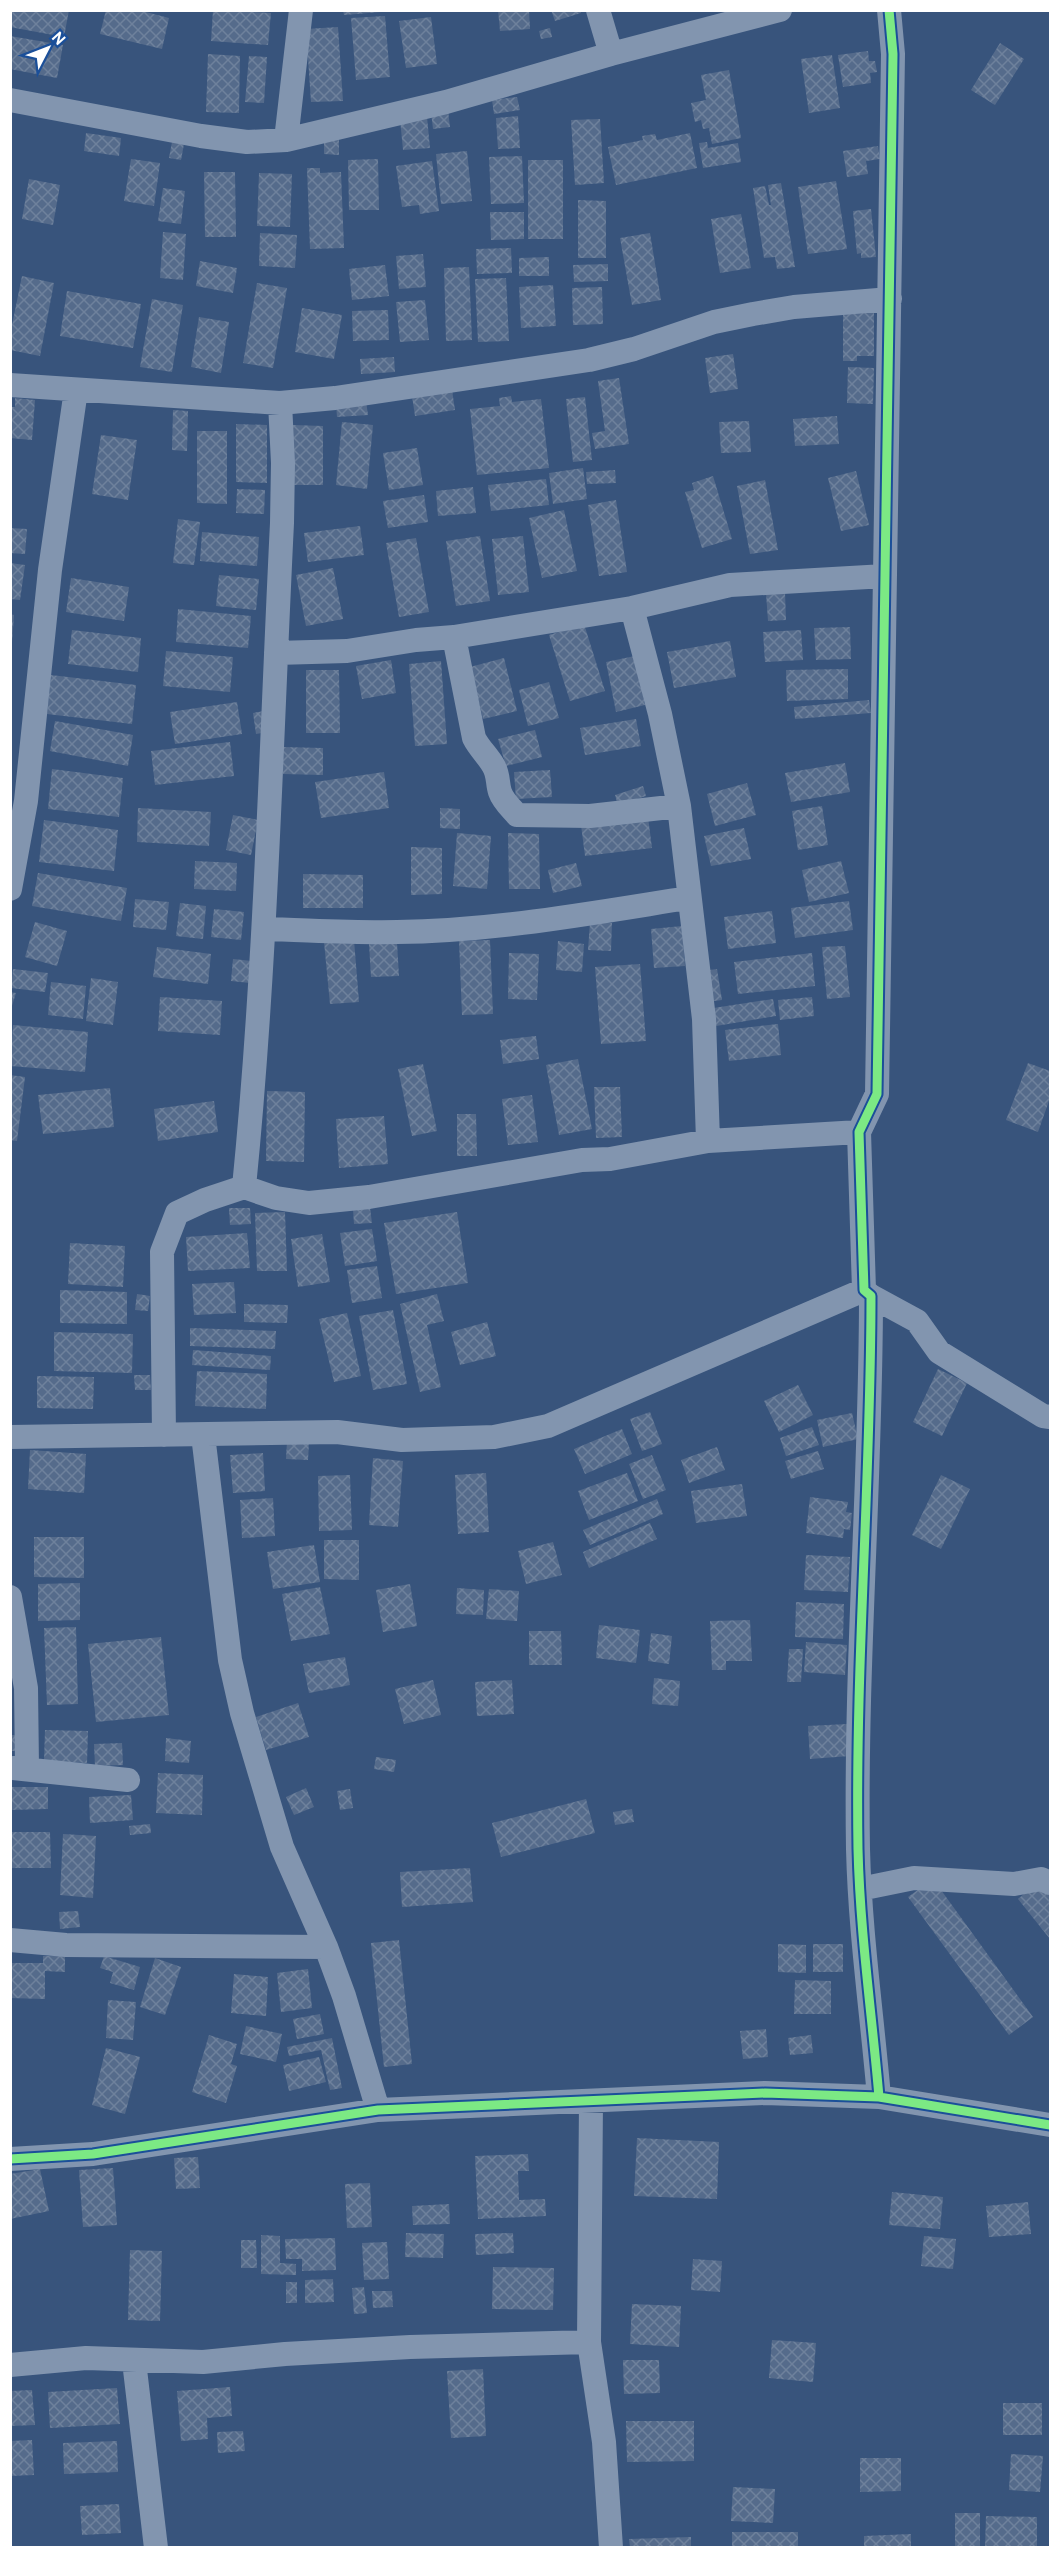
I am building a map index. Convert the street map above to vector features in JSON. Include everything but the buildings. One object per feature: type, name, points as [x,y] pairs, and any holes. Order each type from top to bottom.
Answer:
[{"type":"street","points":[[286,140],[301,10]]},
{"type":"street","points":[[598,10],[611,54]]},
{"type":"street","points":[[10,100],[201,136],[247,142],[286,140],[446,102],[611,54],[780,10]]},
{"type":"street","points":[[879,2097],[860,1889],[860,1710],[871,1406],[859,1132],[877,1094],[893,54],[889,10]]},
{"type":"street","points":[[10,385],[280,403],[335,398],[589,360],[634,349],[714,322],[743,316],[794,307],[890,299]]},
{"type":"street","points":[[10,889],[26,801],[50,570],[76,390]]},
{"type":"street","points":[[244,1187],[253,1103],[264,929],[282,523],[283,463],[280,403]]},
{"type":"street","points":[[276,653],[347,651],[416,640],[454,637],[632,608],[730,585],[885,576]]},
{"type":"street","points":[[632,608],[660,714],[679,806],[688,898],[704,1018],[708,1141]]},
{"type":"street","points":[[454,637],[474,738],[498,775],[500,792],[507,805],[518,814],[590,816],[679,806]]},
{"type":"street","points":[[264,929],[397,932],[465,928],[532,922],[688,898]]},
{"type":"street","points":[[164,1435],[162,1252],[177,1213],[205,1200],[244,1187],[276,1198],[309,1203],[369,1197],[708,1141],[859,1132]]},
{"type":"street","points":[[867,1293],[917,1321],[939,1352],[1043,1416],[1050,1417]]},
{"type":"street","points":[[10,1437],[337,1432],[402,1440],[494,1437],[548,1426],[867,1293]]},
{"type":"street","points":[[202,1435],[230,1660],[242,1713],[282,1846],[326,1947],[344,1996],[378,2110]]},
{"type":"street","points":[[10,1597],[26,1688],[19,1768],[128,1780]]},
{"type":"street","points":[[860,1889],[914,1878],[1014,1884],[1041,1879],[1050,1883]]},
{"type":"street","points":[[10,1940],[66,1945],[326,1947]]},
{"type":"street","points":[[10,2159],[93,2154],[378,2110],[765,2093],[879,2097],[1050,2125]]},
{"type":"street","points":[[591,2101],[589,2342],[604,2442],[610,2547]]},
{"type":"street","points":[[10,2365],[86,2358],[203,2362],[285,2354],[410,2347],[589,2342]]},
{"type":"street","points":[[134,2361],[156,2547]]},
{"type":"cycle path","points":[[879,2097],[864,1942],[858,1849],[859,1711],[869,1434],[871,1296],[864,1290],[859,1132],[877,1094],[893,54],[889,10]]},
{"type":"cycle path","points":[[10,2159],[93,2154],[378,2110],[765,2093],[879,2097],[1050,2125]]}]
